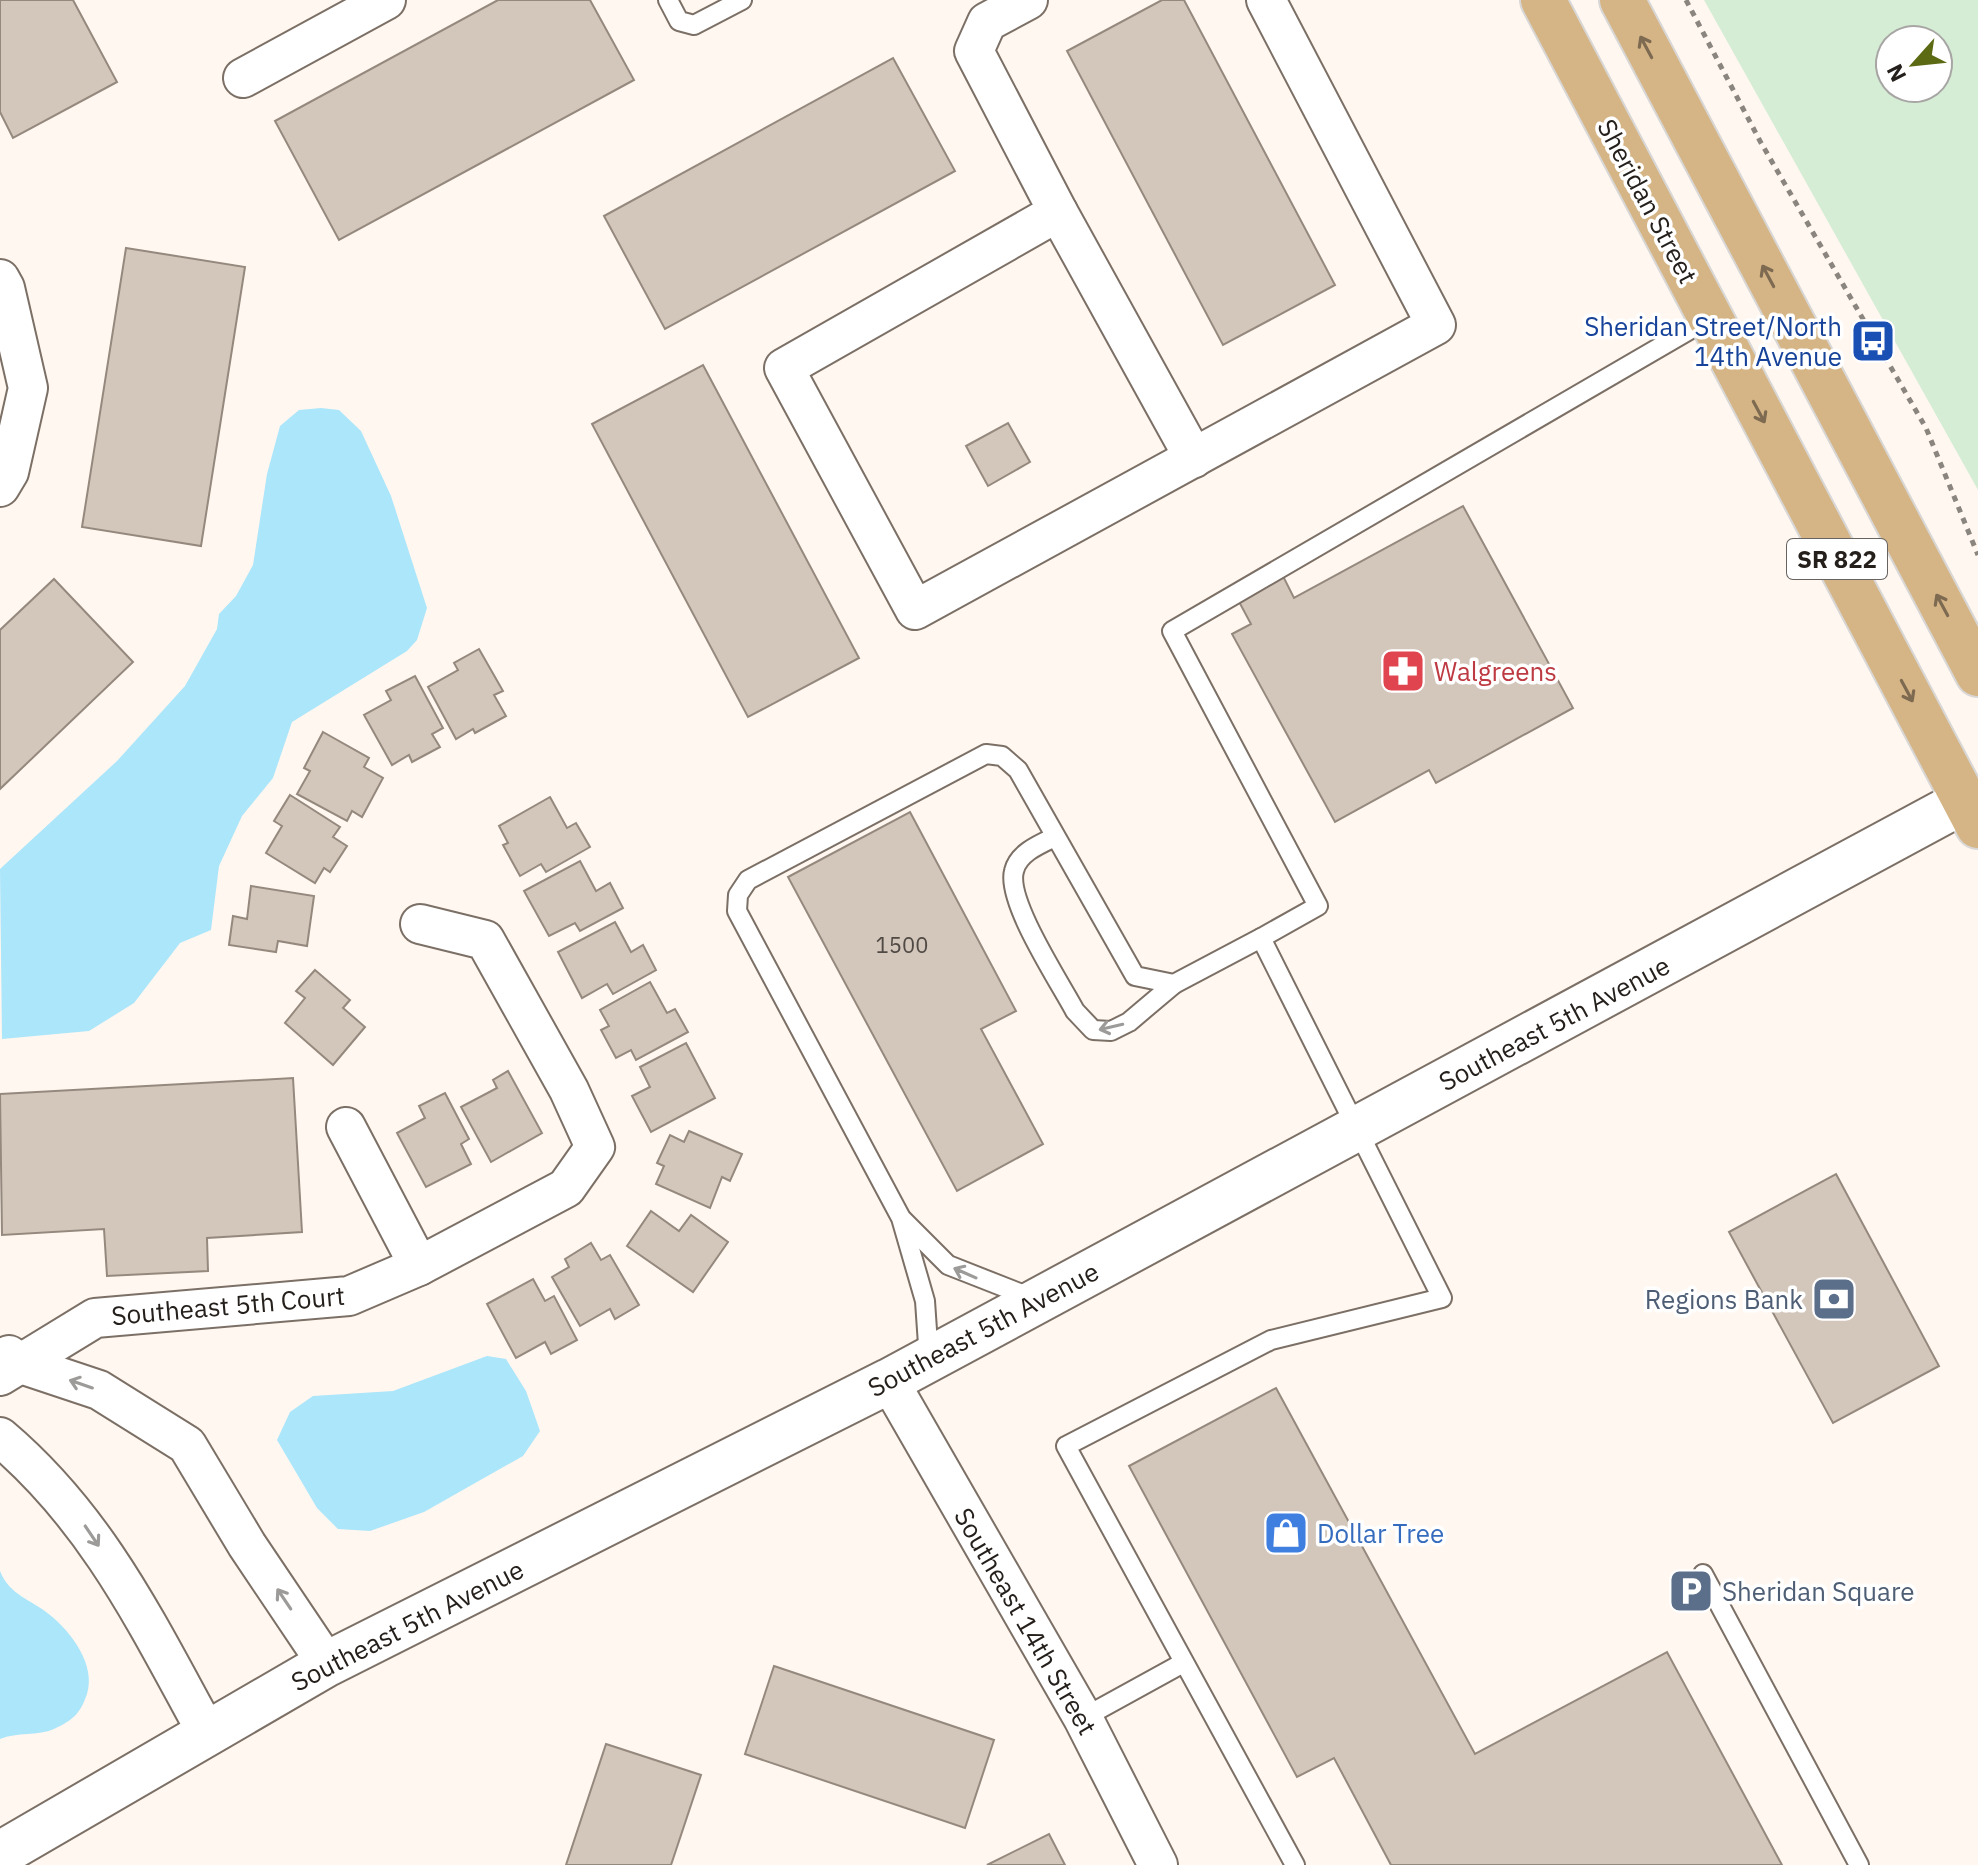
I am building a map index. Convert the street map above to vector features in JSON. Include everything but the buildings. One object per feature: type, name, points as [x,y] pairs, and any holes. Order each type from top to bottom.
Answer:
[{"type":"main road","name":"Sheridan Street","points":[[1543,0],[1973,807]]},
{"type":"main road","name":"SR 822","points":[[1622,0],[1978,674]]},
{"type":"street","points":[[243,78],[386,0]]},
{"type":"street","points":[[1028,0],[987,22],[974,51],[1058,212],[1194,458]]},
{"type":"street","points":[[1058,212],[784,368],[915,610],[1436,325],[1266,0]]},
{"type":"street","points":[[0,279],[5,288],[28,388],[9,472],[0,487]]},
{"type":"street","name":"Southeast 5th Avenue","points":[[0,1854],[327,1664],[889,1381],[1357,1129],[1973,807]]},
{"type":"street","name":"Southeast 5th Court","points":[[7,1363],[95,1318],[349,1296],[419,1266],[566,1188],[595,1147],[569,1090],[485,940],[420,924]]},
{"type":"street","points":[[346,1127],[419,1266]]},
{"type":"street","points":[[7,1363],[99,1390],[187,1445],[247,1545],[327,1664]]},
{"type":"street","name":"Southeast 14th Street","points":[[889,1381],[1083,1718],[1158,1865]]},
{"type":"street","points":[[0,1437],[77,1514],[128,1589],[207,1733]]},
{"type":"lane","points":[[668,0],[679,21],[694,25],[742,0]]},
{"type":"lane","points":[[1055,837],[1027,853],[1014,869],[1012,889],[1021,912],[1075,1011],[1093,1030],[1111,1031],[1129,1022],[1174,984],[1318,906],[1172,631],[1710,318]]},
{"type":"lane","points":[[929,1359],[925,1301],[901,1218],[737,911],[738,895],[748,880],[986,754],[1002,756],[1018,770],[1135,976],[1174,984]]},
{"type":"lane","points":[[1261,938],[1442,1298],[1271,1340],[1066,1446],[1295,1865]]},
{"type":"lane","points":[[901,1218],[948,1265],[1038,1300]]},
{"type":"lane","points":[[1703,1574],[1859,1865]]},
{"type":"lane","points":[[1083,1718],[1183,1663]]},
{"type":"path","points":[[1686,0],[1760,141],[1926,428],[1978,555]]},
{"type":"green space","points":[[1704,0],[1978,0],[1978,490]]},
{"type":"water","points":[[299,410],[339,410],[361,431],[391,496],[427,608],[417,640],[407,651],[292,722],[273,778],[242,816],[219,866],[211,930],[180,943],[134,1003],[89,1031],[2,1039],[0,869],[117,761],[185,686],[217,629],[219,614],[236,596],[253,565],[267,474],[280,426]]},
{"type":"water","points":[[487,1356],[506,1359],[526,1391],[540,1431],[523,1456],[424,1512],[370,1531],[338,1529],[317,1508],[277,1440],[290,1412],[313,1396],[393,1391]]},
{"type":"water","points":[[0,1571],[15,1592],[50,1615],[74,1640],[85,1661],[89,1683],[82,1707],[66,1723],[48,1731],[0,1739]]},
{"type":"place","name":"Sheridan Street/North 14th Avenue","points":[[1873,341]]},
{"type":"place","name":"Walgreens","points":[[1403,671]]},
{"type":"place","name":"Regions Bank","points":[[1834,1299]]},
{"type":"place","name":"Dollar Tree","points":[[1286,1533]]},
{"type":"place","name":"Sheridan Square","points":[[1691,1591]]}]
